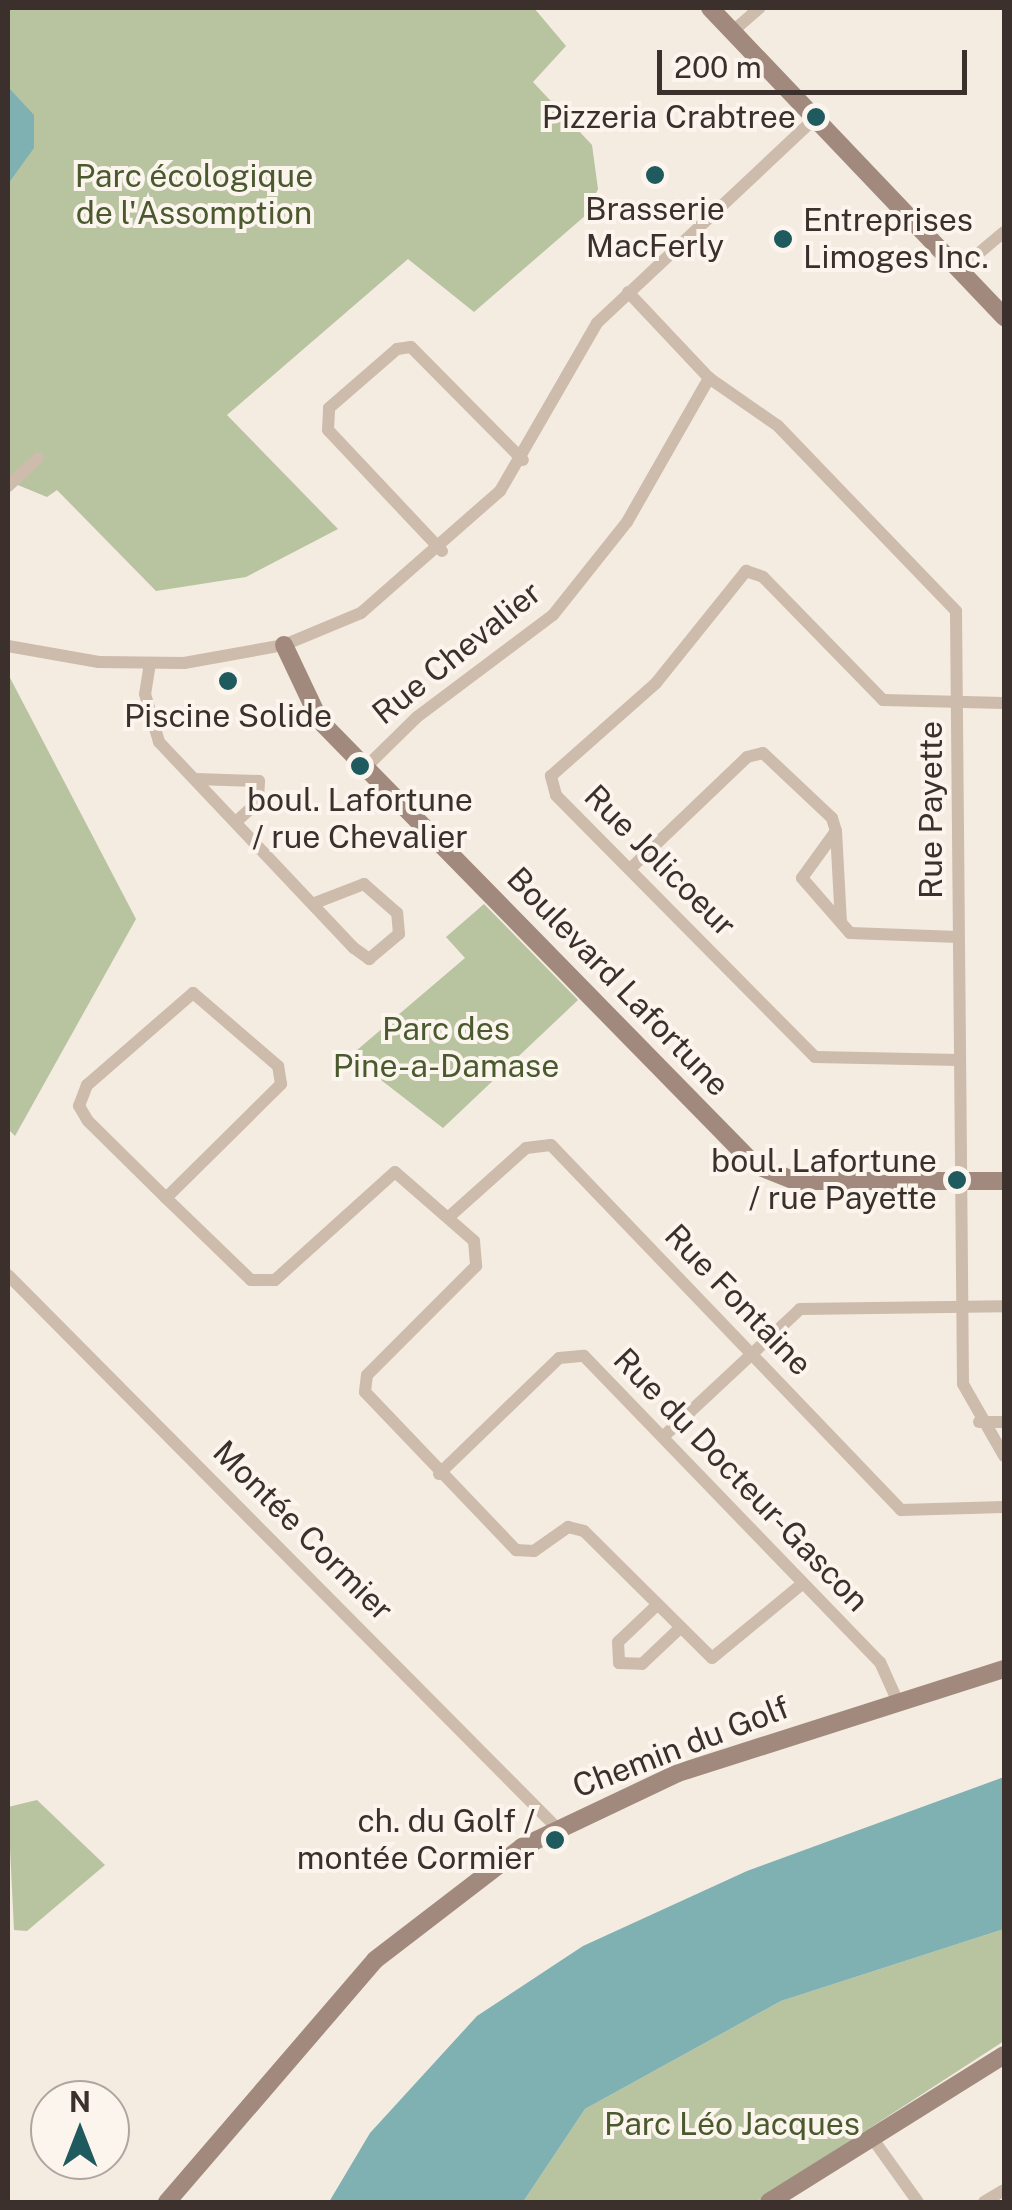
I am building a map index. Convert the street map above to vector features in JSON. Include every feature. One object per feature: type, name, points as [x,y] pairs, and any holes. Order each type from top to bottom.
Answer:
[{"type":"street","points":[[710,8],[1004,317]]},
{"type":"street","points":[[733,31],[759,8]]},
{"type":"street","points":[[8,646],[150,663],[284,645],[360,613],[442,551],[523,460],[583,340],[628,292],[816,117]]},
{"type":"street","points":[[960,269],[1004,232]]},
{"type":"street","name":"Rue Payette","points":[[628,292],[710,378],[778,426],[956,611],[964,1396],[1004,1456]]},
{"type":"street","points":[[442,551],[328,430],[329,408],[411,347],[523,460]]},
{"type":"street","name":"Rue Chevalier","points":[[366,768],[553,616],[628,522],[710,378]]},
{"type":"street","points":[[8,486],[38,458]]},
{"type":"street","name":"Rue Jolicoeur","points":[[959,703],[883,700],[763,577],[738,573],[656,683],[551,776],[556,795],[814,1057],[959,1060]]},
{"type":"street","name":"Boulevard Lafortune","points":[[284,645],[320,721],[754,1165],[795,1181],[1004,1181]]},
{"type":"street","points":[[150,663],[149,717],[195,779],[369,959],[393,945],[398,913],[355,882],[315,903]]},
{"type":"street","points":[[959,703],[1004,703]]},
{"type":"street","points":[[630,869],[756,753],[776,759],[836,830],[841,922]]},
{"type":"street","points":[[195,779],[260,781],[258,802],[236,822]]},
{"type":"street","points":[[836,830],[801,870],[841,922],[864,938],[958,937]]},
{"type":"street","points":[[166,1198],[281,1084],[278,1066],[192,993],[87,1086],[79,1106],[166,1198],[251,1280],[267,1283],[385,1174],[411,1178],[450,1216],[474,1241],[476,1266],[365,1384],[439,1474],[516,1550],[534,1551],[568,1527],[584,1531],[704,1654],[724,1656],[802,1584]]},
{"type":"street","name":"Rue Fontaine","points":[[450,1216],[526,1148],[550,1145],[901,1510],[1004,1507]]},
{"type":"street","name":"Montée Cormier","points":[[8,1275],[556,1828]]},
{"type":"street","points":[[664,1436],[749,1351],[800,1309],[1004,1306]]},
{"type":"street","name":"Rue du Docteur-Gascon","points":[[439,1474],[568,1354],[584,1356],[880,1662],[898,1702]]},
{"type":"street","points":[[979,1422],[1004,1422]]},
{"type":"street","points":[[656,1606],[618,1642],[619,1662],[642,1664],[679,1629]]},
{"type":"street","name":"Chemin du Golf","points":[[166,2202],[375,1960],[556,1828],[678,1773],[1004,1669]]},
{"type":"street","points":[[774,2201],[870,2135],[1004,2054]]},
{"type":"street","points":[[870,2135],[918,2202]]},
{"type":"street","points":[[984,2202],[1004,2190]]},
{"type":"green space","name":"Parc écologique de l'Assomption","points":[[8,8],[534,8],[566,46],[533,82],[592,145],[598,189],[586,215],[474,312],[408,259],[227,415],[338,529],[246,577],[156,591],[57,490],[47,497],[8,481]]},
{"type":"green space","points":[[8,674],[136,919],[15,1136],[8,1129]]},
{"type":"green space","name":"Parc des Pine-a-Damase","points":[[484,904],[578,1000],[443,1128],[350,1056],[465,958],[446,937]]},
{"type":"green space","points":[[37,1800],[105,1865],[27,1931],[14,1930],[8,1807]]},
{"type":"green space","name":"Parc Léo Jacques","points":[[1004,1929],[1004,2041],[756,2202],[523,2202],[585,2109],[781,2001]]},
{"type":"water","points":[[8,87],[34,115],[34,148],[8,184]]},
{"type":"water","points":[[1004,1777],[1004,1929],[781,2001],[585,2109],[523,2202],[329,2202],[370,2133],[477,2016],[583,1946],[747,1871]]},
{"type":"place","name":"Pizzeria Crabtree","points":[[816,117]]},
{"type":"place","name":"Brasserie MacFerly","points":[[655,175]]},
{"type":"place","name":"Entreprises Limoges Inc.","points":[[783,239]]},
{"type":"place","name":"Piscine Solide","points":[[228,681]]},
{"type":"place","name":"boul. Lafortune / rue Chevalier","points":[[360,766]]},
{"type":"place","name":"boul. Lafortune / rue Payette","points":[[957,1180]]},
{"type":"place","name":"ch. du Golf / montée Cormier","points":[[555,1840]]}]
